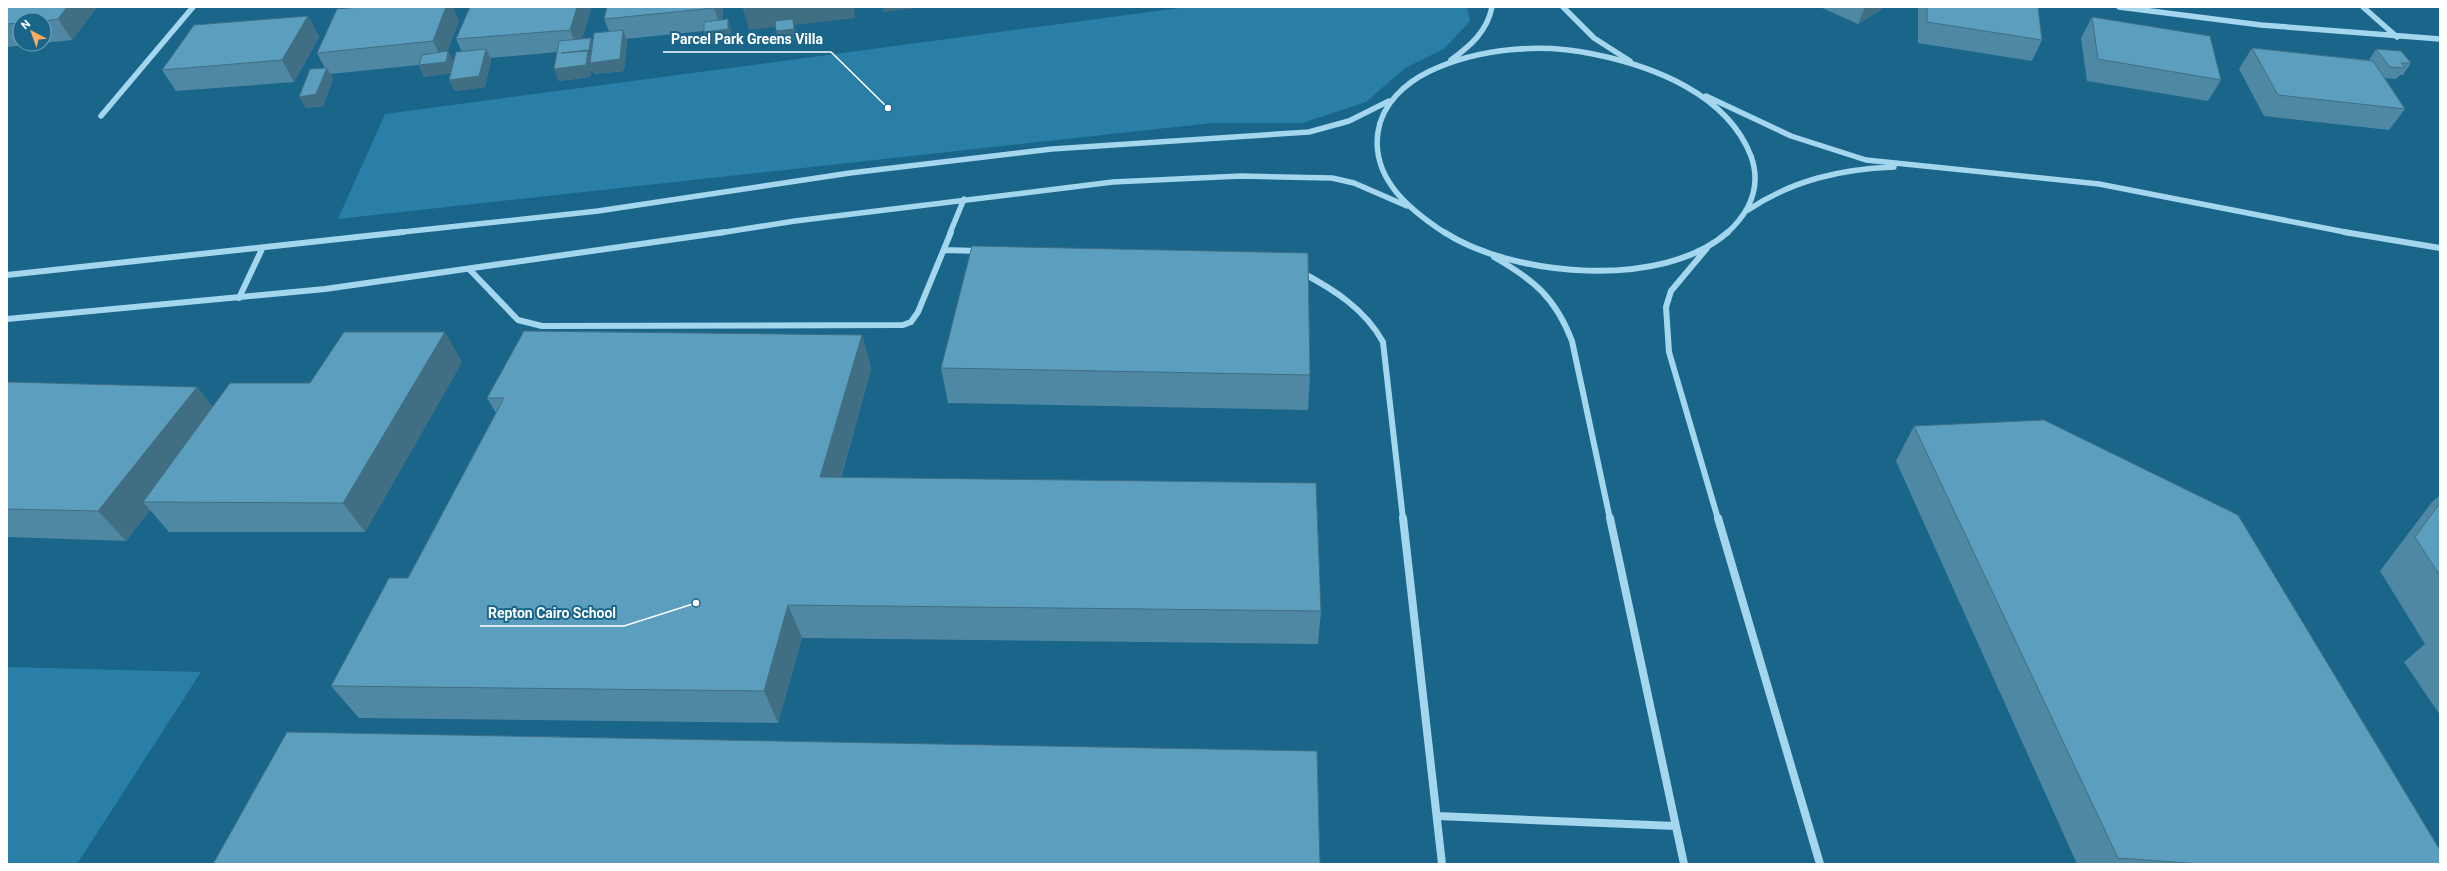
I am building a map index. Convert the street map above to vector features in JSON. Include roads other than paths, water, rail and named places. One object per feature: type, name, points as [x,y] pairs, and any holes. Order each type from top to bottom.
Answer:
[{"type":"street","points":[[101,116],[193,7]]},
{"type":"street","points":[[1446,63],[1477,39],[1486,26],[1492,7]]},
{"type":"street","points":[[1563,7],[1594,38],[1641,66],[1790,136],[1833,151],[1866,160],[2099,184],[2318,228],[2440,248]]},
{"type":"street","points":[[2119,7],[2261,25],[2397,37],[2440,39]]},
{"type":"street","points":[[2363,7],[2397,37]]},
{"type":"street","points":[[7,275],[262,249],[598,211],[850,173],[1052,149],[1309,132],[1349,121],[1388,101],[1413,79],[1446,63],[1490,52],[1540,49],[1592,54],[1641,66]]},
{"type":"street","points":[[1693,90],[1727,116],[1750,147],[1757,179],[1748,210]]},
{"type":"street","points":[[1388,101],[1375,134],[1381,170],[1407,206]]},
{"type":"street","points":[[1483,251],[1529,264],[1578,271],[1626,270],[1670,262],[1707,247],[1732,230],[1748,210],[1768,196],[1788,186],[1816,178],[1870,168],[1928,167]]},
{"type":"street","points":[[7,319],[239,298],[470,270],[795,221],[964,199],[1113,182],[1241,176],[1304,176],[1332,178],[1354,183],[1407,206],[1440,231],[1483,251],[1536,283],[1552,299],[1564,318],[1572,341],[1684,864]]},
{"type":"street","points":[[470,270],[511,315],[529,325],[903,325],[916,317],[964,199]]},
{"type":"street","points":[[1707,247],[1671,291],[1666,307],[1669,352],[1820,864]]},
{"type":"street","points":[[239,298],[262,249]]},
{"type":"street","points":[[944,250],[984,251]]},
{"type":"street","points":[[1293,268],[1361,312],[1379,331],[1383,342],[1438,816],[1442,864]]},
{"type":"street","points":[[1438,816],[1675,826]]},
{"type":"place","name":"Parcel Park Greens Villa","points":[[888,108]]},
{"type":"place","name":"Repton Cairo School","points":[[696,603]]}]
